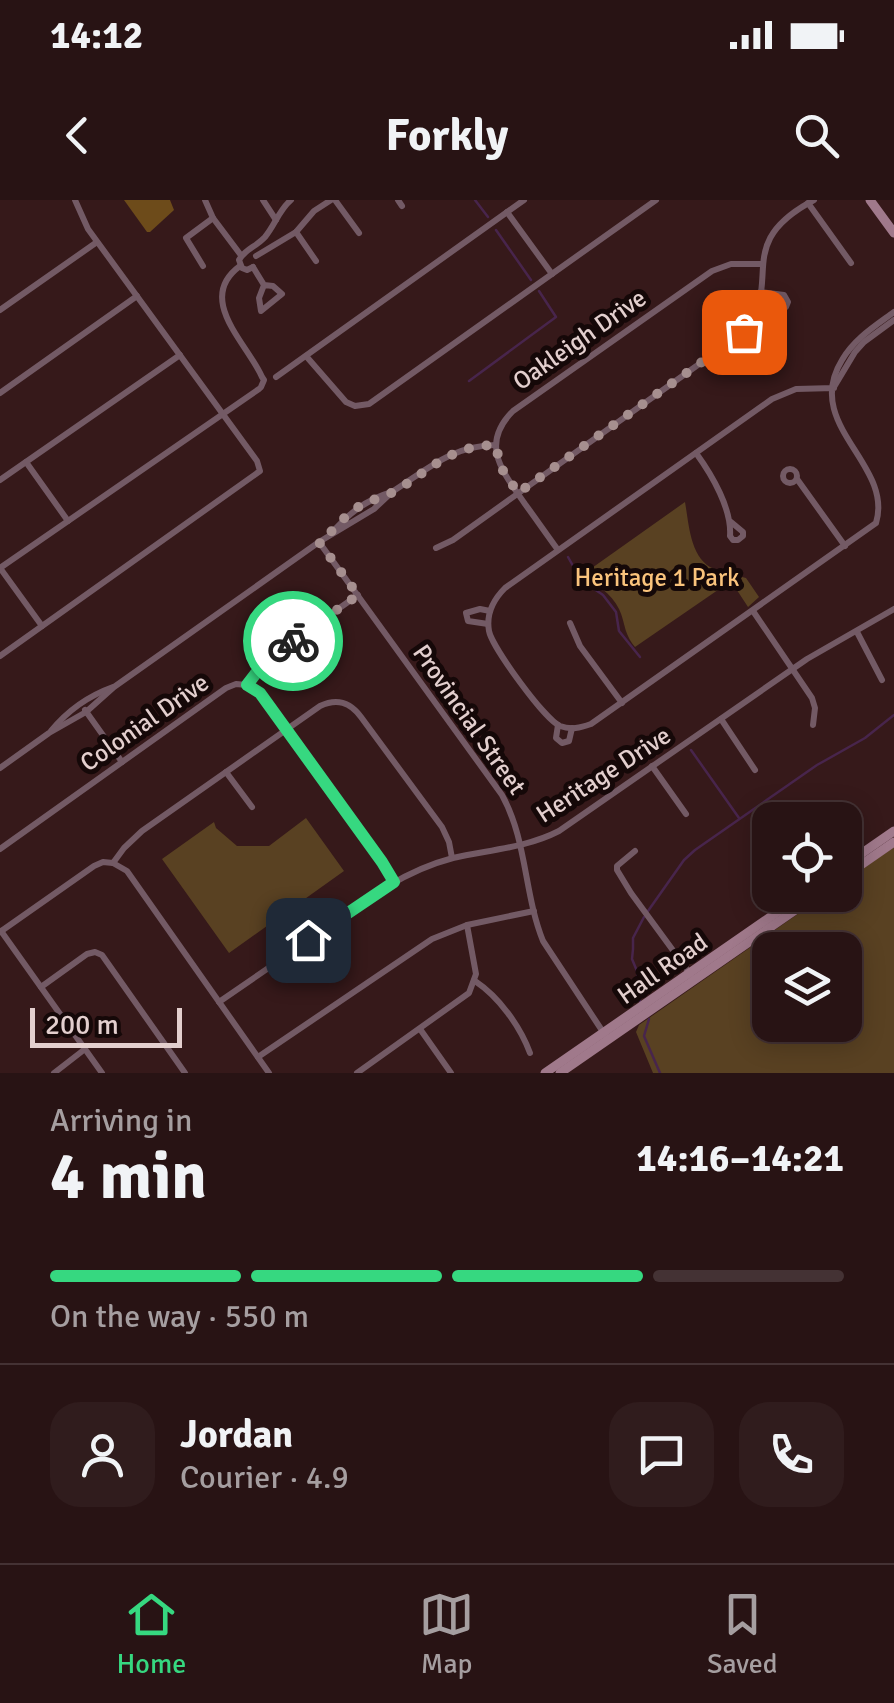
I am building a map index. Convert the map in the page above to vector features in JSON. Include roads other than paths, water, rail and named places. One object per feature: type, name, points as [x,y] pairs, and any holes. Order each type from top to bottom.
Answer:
[{"type":"street","points":[[0,656],[254,478],[260,468],[97,242],[76,200]]},
{"type":"street","points":[[206,200],[213,218],[244,252],[256,256],[296,232],[314,211],[333,200],[359,234]]},
{"type":"street","points":[[254,268],[247,270],[238,260],[264,238],[290,200]]},
{"type":"street","points":[[276,377],[524,200]]},
{"type":"street","points":[[306,356],[342,399],[355,406],[368,404],[656,200]]},
{"type":"street","points":[[870,200],[894,234]]},
{"type":"street","points":[[261,201],[276,220]]},
{"type":"street","points":[[436,548],[453,540],[737,338],[749,326],[758,305],[765,247],[774,230],[787,218],[811,202],[851,264]]},
{"type":"street","points":[[507,212],[552,274]]},
{"type":"street","points":[[203,266],[186,238],[213,218]]},
{"type":"street","points":[[296,232],[316,262]]},
{"type":"street","points":[[0,310],[97,242]]},
{"type":"street","points":[[256,256],[254,268],[264,284]]},
{"type":"street","name":"Oakleigh Drive","points":[[496,445],[500,426],[512,411],[712,270],[731,264],[762,264]]},
{"type":"street","points":[[42,626],[0,568],[260,388],[262,377],[234,332],[222,296],[225,280],[240,266]]},
{"type":"street","points":[[758,305],[784,308],[788,302],[784,294],[760,292]]},
{"type":"street","points":[[0,393],[137,296]]},
{"type":"street","points":[[881,476],[844,423],[834,388],[854,352],[894,312]]},
{"type":"street","points":[[882,325],[894,320]]},
{"type":"street","points":[[0,480],[180,355]]},
{"type":"street","points":[[834,388],[803,388],[780,395],[504,588],[490,611],[490,636],[546,717],[565,727],[591,724],[876,524],[886,499]]},
{"type":"street","points":[[49,733],[80,703],[114,687],[456,451],[496,445],[500,466],[558,550]]},
{"type":"street","points":[[696,453],[716,482],[731,522]]},
{"type":"street","points":[[26,462],[68,521]]},
{"type":"street","points":[[796,479],[846,546]]},
{"type":"street","name":"Provincial Street","points":[[319,542],[502,795],[513,818],[539,932],[547,950],[606,1036]]},
{"type":"street","name":"Colonial Drive","points":[[0,849],[226,688],[247,685],[270,657],[358,595]]},
{"type":"street","points":[[488,624],[468,620],[466,614],[480,609],[490,611]]},
{"type":"street","name":"Heritage Drive","points":[[219,1002],[394,882],[452,858],[541,839],[558,831],[793,668],[894,609]]},
{"type":"street","points":[[753,611],[812,698],[813,725]]},
{"type":"street","points":[[570,623],[580,646],[622,703]]},
{"type":"street","points":[[857,632],[882,680]]},
{"type":"street","points":[[247,685],[260,693],[394,882]]},
{"type":"street","points":[[0,768],[86,712],[114,687]]},
{"type":"street","points":[[113,862],[136,836],[226,772],[325,704],[338,702],[355,709],[442,827],[452,858]]},
{"type":"street","points":[[80,703],[122,762]]},
{"type":"street","points":[[721,719],[755,770]]},
{"type":"street","points":[[652,766],[686,814]]},
{"type":"street","points":[[226,772],[252,807]]},
{"type":"street","points":[[862,863],[887,843],[894,831]]},
{"type":"street","points":[[862,856],[887,843]]},
{"type":"street","points":[[635,851],[617,866],[618,870],[692,976]]},
{"type":"street","points":[[102,1073],[0,931],[94,866],[113,862],[126,871],[269,1073]]},
{"type":"street","points":[[258,1058],[443,934],[534,910]]},
{"type":"street","name":"Hall Road","points":[[545,1073],[606,1036],[779,912]]},
{"type":"street","name":"Hall Road","points":[[692,976],[791,912]]},
{"type":"street","points":[[357,1073],[466,997],[475,981],[476,968],[467,925]]},
{"type":"street","points":[[41,987],[87,954],[102,955],[186,1073]]},
{"type":"street","points":[[475,981],[500,1003],[530,1054]]},
{"type":"street","points":[[420,1029],[450,1073]]},
{"type":"street","name":"Hall Road","points":[[560,1073],[606,1036]]},
{"type":"street","points":[[54,1073],[85,1049]]},
{"type":"waterway","points":[[475,200],[488,217]]},
{"type":"waterway","points":[[496,230],[531,280]]},
{"type":"waterway","points":[[469,381],[556,317],[539,291]]},
{"type":"waterway","points":[[568,557],[581,580],[603,595],[616,612],[619,631],[640,657]]},
{"type":"waterway","points":[[648,911],[695,850],[894,715]]},
{"type":"waterway","points":[[691,750],[739,818]]},
{"type":"waterway","points":[[640,1001],[632,959],[633,938],[644,917]]},
{"type":"waterway","points":[[649,1019],[644,1036],[660,1073]]},
{"type":"park label","name":"Heritage 1 Park","points":[[657,577]]}]
